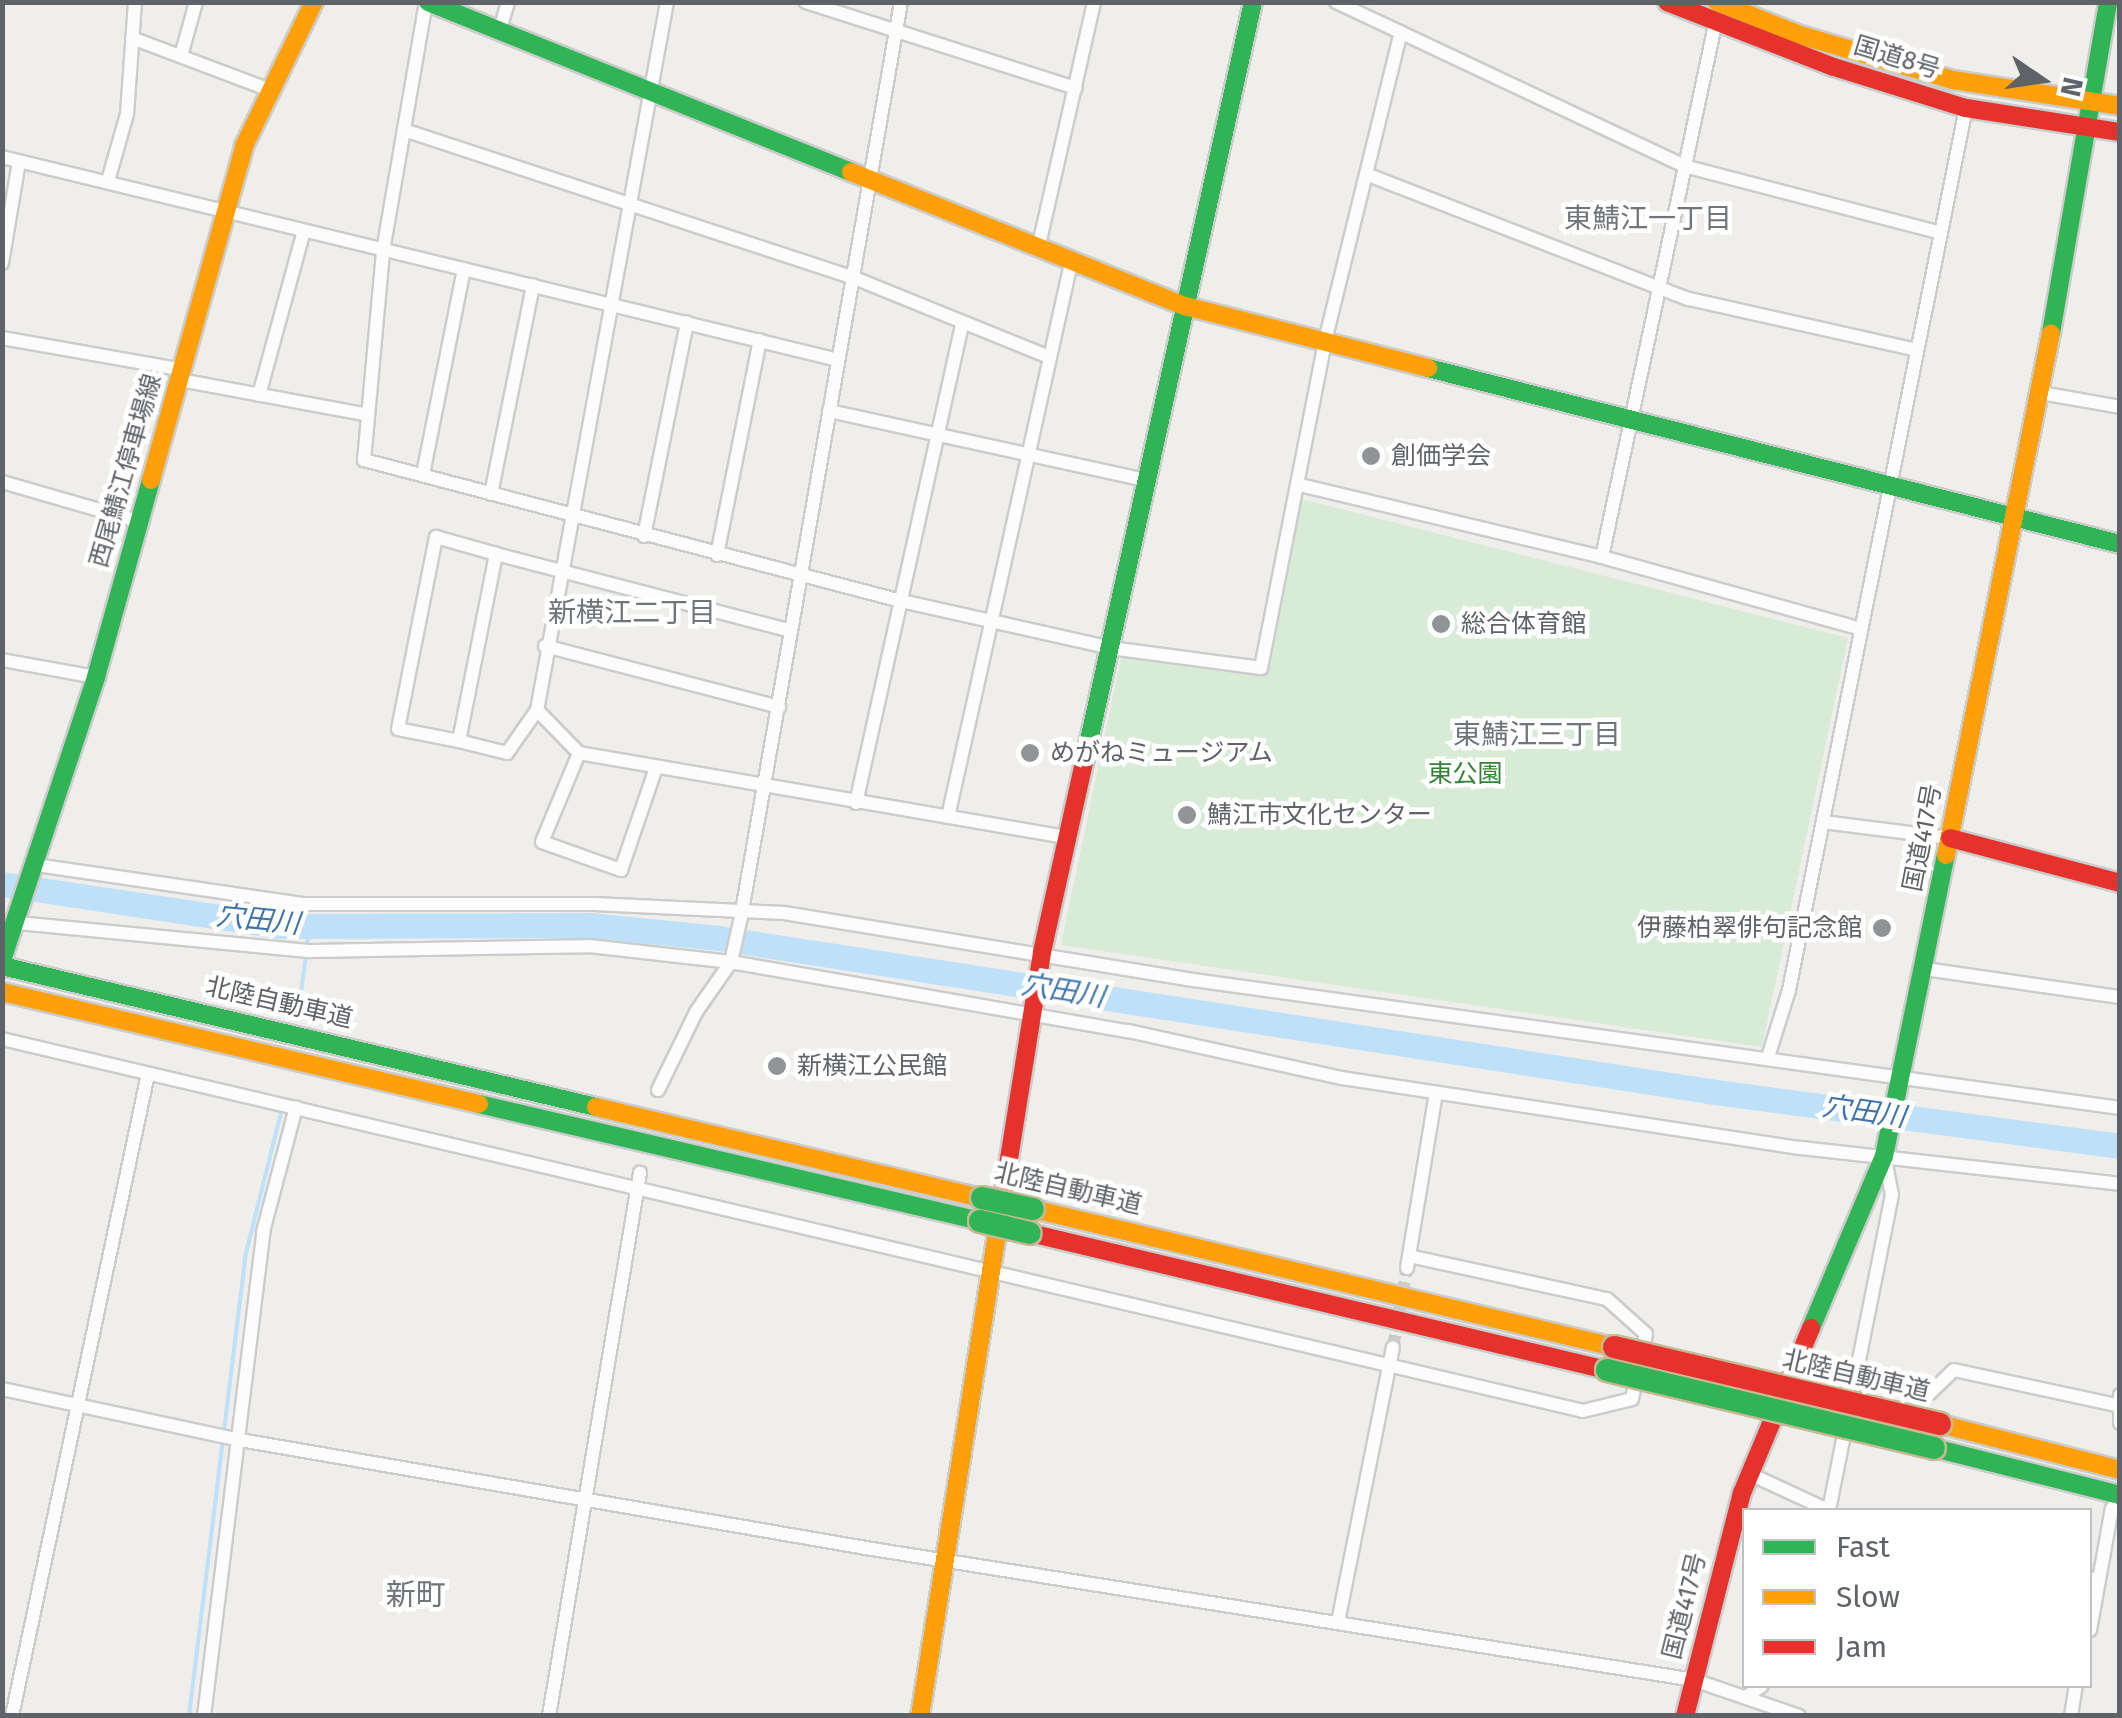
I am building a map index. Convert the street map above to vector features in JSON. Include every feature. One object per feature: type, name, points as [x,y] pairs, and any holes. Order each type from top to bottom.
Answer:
[{"type":"main road","name":"西尾鯖江停車場線","points":[[9,966],[20,915],[141,522],[224,212],[268,89],[314,2]]},
{"type":"main road","points":[[427,2],[1185,306],[2120,544]]},
{"type":"main road","points":[[920,1716],[995,1274],[1042,952],[1253,2]]},
{"type":"main road","name":"国道8号","points":[[1667,2],[1718,8],[1952,80],[2120,106]]},
{"type":"main road","name":"国道417号","points":[[1685,1716],[1750,1474],[1884,1156],[2041,393],[2108,2]]},
{"type":"main road","name":"国道8号","points":[[1718,8],[1966,108],[2086,130],[2120,132]]},
{"type":"main road","points":[[1950,838],[2120,883]]},
{"type":"main road","name":"北陸自動車道","points":[[9,966],[981,1209],[1030,1233],[1967,1456],[2117,1502]]},
{"type":"main road","name":"北陸自動車道","points":[[7,993],[981,1209],[1033,1209],[2120,1470]]},
{"type":"street","points":[[108,181],[127,114],[135,2]]},
{"type":"street","points":[[180,56],[196,2]]},
{"type":"street","points":[[427,2],[383,252],[364,414],[364,460],[717,556],[901,601],[1111,648],[1261,668],[1300,485],[1325,342],[1401,32]]},
{"type":"street","points":[[499,32],[508,2]]},
{"type":"street","points":[[667,2],[561,569],[544,646],[536,710],[507,753],[398,729],[436,537],[496,554],[561,569],[788,630]]},
{"type":"street","points":[[806,2],[896,34],[1076,88]]},
{"type":"street","points":[[658,1090],[696,1012],[732,958],[742,915],[766,789],[788,630],[902,2]]},
{"type":"street","points":[[1038,249],[1094,2]]},
{"type":"street","points":[[1336,2],[1684,166],[1937,232]]},
{"type":"street","points":[[1602,557],[1654,287],[1718,8]]},
{"type":"street","points":[[132,38],[268,89]]},
{"type":"street","points":[[1768,1057],[1789,990],[1913,349],[1966,108]]},
{"type":"street","points":[[404,130],[852,278],[1049,357]]},
{"type":"street","points":[[2,157],[108,181],[303,234],[610,302],[838,360]]},
{"type":"street","points":[[2,264],[18,161]]},
{"type":"street","points":[[1366,174],[1654,287],[1913,349]]},
{"type":"street","points":[[259,395],[303,234]]},
{"type":"street","points":[[948,817],[1071,263]]},
{"type":"street","points":[[423,474],[464,269]]},
{"type":"street","points":[[491,494],[533,285]]},
{"type":"street","points":[[644,536],[687,322]]},
{"type":"street","points":[[856,803],[962,323]]},
{"type":"street","points":[[2,338],[364,414]]},
{"type":"street","points":[[717,556],[760,340]]},
{"type":"street","points":[[2041,393],[2120,406]]},
{"type":"street","points":[[829,410],[1145,480]]},
{"type":"street","points":[[2,482],[141,522]]},
{"type":"street","points":[[1300,485],[1602,557],[1858,628]]},
{"type":"street","points":[[460,741],[496,554]]},
{"type":"street","points":[[544,646],[778,708]]},
{"type":"street","points":[[2,660],[96,677]]},
{"type":"street","points":[[536,710],[579,753],[766,789],[1067,837]]},
{"type":"street","points":[[579,753],[536,840],[621,870],[656,768]]},
{"type":"street","points":[[1822,822],[1950,838]]},
{"type":"street","points":[[34,869],[303,904],[594,904],[742,915],[784,913],[1042,952],[1205,982],[2120,1108]]},
{"type":"street","points":[[20,915],[296,950],[590,946],[732,958],[1436,1093],[1884,1156],[2120,1184]]},
{"type":"street","points":[[1925,969],[2120,996]]},
{"type":"street","points":[[2,1040],[1583,1411],[1632,1399],[1646,1334],[1607,1299],[1408,1262],[1436,1093]]},
{"type":"street","points":[[12,1716],[148,1074]]},
{"type":"street","points":[[204,1716],[264,1232],[296,1107]]},
{"type":"street","points":[[1828,1508],[1852,1374],[1892,1195],[1884,1156]]},
{"type":"street","points":[[548,1716],[588,1500],[640,1174]]},
{"type":"street","points":[[1338,1622],[1393,1347]]},
{"type":"street","points":[[1852,1374],[1930,1393],[1954,1370],[2119,1402],[2120,1422]]},
{"type":"street","points":[[2,1390],[240,1440],[588,1500],[1694,1680],[1799,1716]]},
{"type":"street","points":[[1750,1474],[1824,1508]]},
{"type":"street","points":[[2092,1604],[2094,1579],[2117,1502]]},
{"type":"street","points":[[1746,1698],[1759,1688]]},
{"type":"street","points":[[2071,1716],[2076,1688]]},
{"type":"green space","name":"東公園","points":[[1302,499],[1848,638],[1762,1047],[1061,945],[1121,657],[1261,673]]},
{"type":"waterway","name":"穴田川","points":[[2,884],[280,926],[589,925],[719,938],[1708,1091],[2120,1146]]},
{"type":"waterway","points":[[307,945],[309,927]]},
{"type":"waterway","points":[[299,1009],[306,954]]},
{"type":"waterway","points":[[189,1716],[245,1257],[282,1109]]},
{"type":"tunnel","points":[[1393,1347],[1407,1268]]},
{"type":"traffic: fast","points":[[428,2],[851,172]]},
{"type":"traffic: fast","points":[[1086,754],[1253,2]]},
{"type":"traffic: fast","points":[[2051,333],[2108,2]]},
{"type":"traffic: fast","points":[[1428,368],[2120,544]]},
{"type":"traffic: fast","points":[[2,960],[96,677],[151,480]]},
{"type":"traffic: fast","points":[[1811,1328],[1884,1156],[1946,855]]},
{"type":"traffic: fast","points":[[2,966],[596,1107]]},
{"type":"traffic: fast","points":[[479,1104],[980,1221]]},
{"type":"traffic: fast","points":[[982,1198],[1033,1209]]},
{"type":"traffic: fast","points":[[980,1221],[1030,1233]]},
{"type":"traffic: fast","points":[[1607,1370],[1934,1448]]},
{"type":"traffic: fast","points":[[1934,1448],[2120,1495]]},
{"type":"traffic: slow","points":[[151,480],[244,146],[314,2]]},
{"type":"traffic: slow","points":[[1717,2],[1800,35],[1953,80],[2120,106]]},
{"type":"traffic: slow","points":[[851,172],[1185,306],[1428,368]]},
{"type":"traffic: slow","points":[[1946,855],[2051,333]]},
{"type":"traffic: slow","points":[[2,992],[479,1104]]},
{"type":"traffic: slow","points":[[596,1107],[982,1198]]},
{"type":"traffic: slow","points":[[920,1716],[1004,1190]]},
{"type":"traffic: slow","points":[[1033,1209],[1614,1347]]},
{"type":"traffic: slow","points":[[1940,1424],[2120,1470]]},
{"type":"traffic: jam","points":[[1667,2],[1834,67],[1966,108],[2120,132]]},
{"type":"traffic: jam","points":[[1004,1190],[1042,952],[1086,754]]},
{"type":"traffic: jam","points":[[1950,838],[2120,883]]},
{"type":"traffic: jam","points":[[1030,1233],[1607,1370]]},
{"type":"traffic: jam","points":[[1685,1716],[1742,1493],[1811,1328]]},
{"type":"traffic: jam","points":[[1614,1347],[1940,1424]]},
{"type":"place","name":"創価学会","points":[[1371,456]]},
{"type":"place","name":"総合体育館","points":[[1441,624]]},
{"type":"place","name":"めがねミュージアム","points":[[1030,753]]},
{"type":"place","name":"鯖江市文化センター","points":[[1187,815]]},
{"type":"place","name":"伊藤柏翠俳句記念館","points":[[1882,928]]},
{"type":"place","name":"新横江公民館","points":[[777,1066]]},
{"type":"district","name":"東鯖江一丁目","points":[[1648,219]]},
{"type":"district","name":"新横江二丁目","points":[[632,613]]},
{"type":"district","name":"東鯖江三丁目","points":[[1537,735]]},
{"type":"district","name":"新町","points":[[416,1595]]}]
